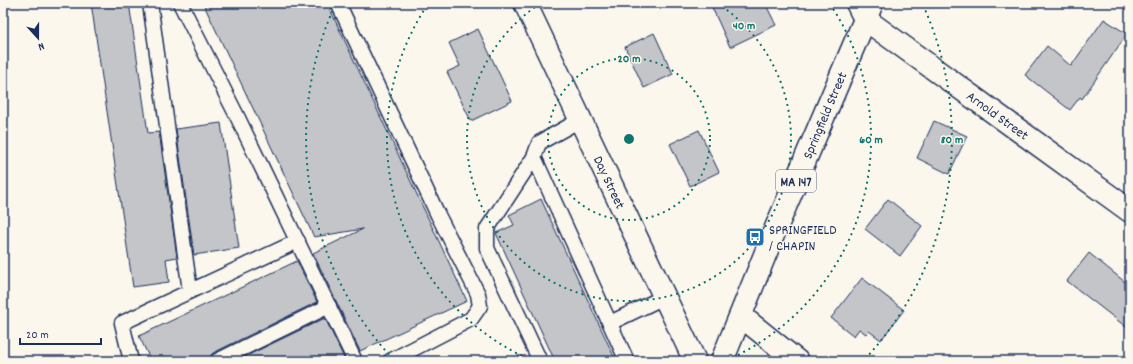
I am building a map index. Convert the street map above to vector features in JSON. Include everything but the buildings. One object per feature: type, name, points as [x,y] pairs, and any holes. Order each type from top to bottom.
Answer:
[{"type":"street","name":"Day Street","points":[[525,3],[695,361]]},
{"type":"street","name":"Arnold Street","points":[[865,8],[1130,211]]},
{"type":"street","name":"Springfield Street","points":[[722,361],[865,8]]},
{"type":"street","points":[[741,316],[796,361]]},
{"type":"lane","points":[[150,3],[190,291]]},
{"type":"lane","points":[[180,3],[298,241],[355,361]]},
{"type":"lane","points":[[338,3],[438,215],[478,294],[480,306],[471,319],[390,361]]},
{"type":"lane","points":[[540,361],[487,248],[487,229],[534,157],[539,143],[580,120]]},
{"type":"lane","points":[[534,157],[627,361]]},
{"type":"lane","points":[[131,361],[122,323],[298,241]]},
{"type":"lane","points":[[610,323],[664,297]]},
{"type":"lane","points":[[217,361],[329,306]]},
{"type":"place","name":"SPRINGFIELD / CHAPIN","points":[[755,237]]}]
